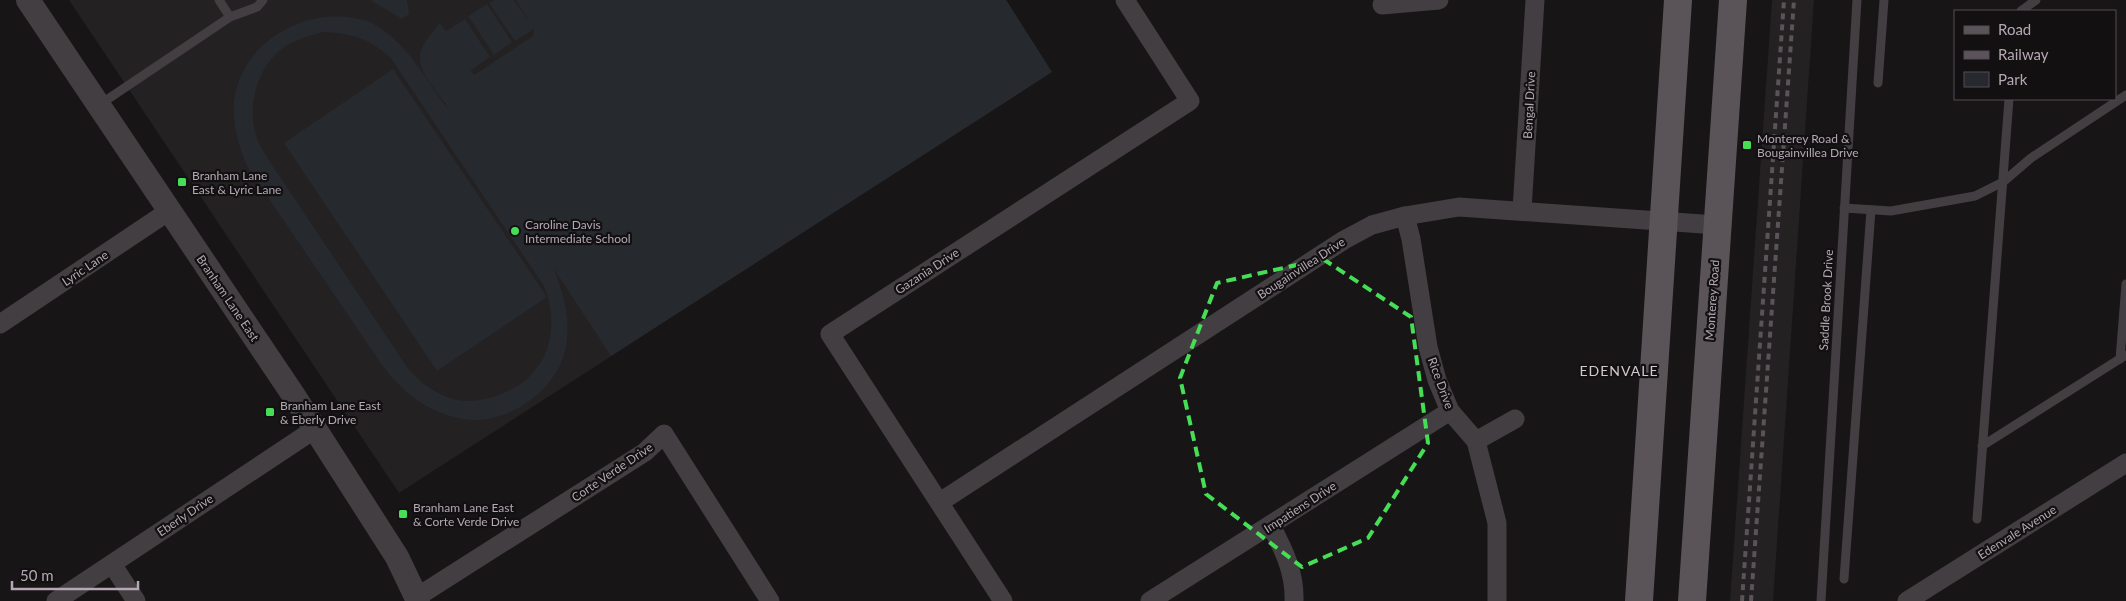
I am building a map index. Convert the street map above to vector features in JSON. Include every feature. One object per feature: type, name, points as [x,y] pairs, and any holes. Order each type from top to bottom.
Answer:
[{"type":"main road","points":[[1639,601],[1678,0]]},
{"type":"main road","name":"Monterey Road","points":[[1692,601],[1716,225],[1733,0]]},
{"type":"street","name":"Branham Lane East","points":[[28,0],[315,428],[387,542],[417,599]]},
{"type":"street","name":"Gazania Drive","points":[[1003,601],[830,334],[1190,100],[1126,0]]},
{"type":"street","points":[[1382,5],[1439,0]]},
{"type":"street","points":[[1529,0],[1535,0]]},
{"type":"street","name":"Bengal Drive","points":[[1522,210],[1535,0]]},
{"type":"street","name":"Bougainvillea Drive","points":[[940,502],[1344,240],[1372,225],[1405,216],[1459,207],[1716,225]]},
{"type":"street","name":"Lyric Lane","points":[[0,324],[169,211]]},
{"type":"street","name":"Rice Drive","points":[[1405,216],[1411,239],[1428,347],[1437,380],[1450,411],[1476,441],[1497,523],[1497,601]]},
{"type":"street","name":"Impatiens Drive","points":[[1150,601],[1450,411]]},
{"type":"street","points":[[1476,441],[1515,419]]},
{"type":"street","name":"Eberly Drive","points":[[56,601],[315,428]]},
{"type":"street","name":"Corte Verde Drive","points":[[417,599],[645,452],[664,434],[770,601]]},
{"type":"street","name":"Edenvale Avenue","points":[[1907,601],[2126,464]]},
{"type":"street","points":[[1271,526],[1281,545],[1295,583],[1294,601]]},
{"type":"street","points":[[112,564],[136,601]]},
{"type":"lane","points":[[218,0],[230,17]]},
{"type":"lane","points":[[99,106],[230,17],[257,8],[263,0]]},
{"type":"lane","name":"Saddle Brook Drive","points":[[1821,601],[1857,0]]},
{"type":"lane","points":[[1878,83],[1884,0]]},
{"type":"lane","points":[[2022,10],[2036,0]]},
{"type":"lane","points":[[1844,208],[1891,211],[1975,196],[2003,182],[2030,158],[2126,95]]},
{"type":"lane","points":[[1977,519],[2009,100]]},
{"type":"lane","points":[[1844,580],[1871,210]]},
{"type":"lane","points":[[1982,446],[2123,357],[2126,284]]},
{"type":"highlighted area","points":[[1323,259],[1411,317],[1428,443],[1368,538],[1302,567],[1206,494],[1180,378],[1217,283]]},
{"type":"shaded area","name":"Caroline Davis Intermediate School","points":[[69,0],[1006,0],[1052,72],[399,493]]},
{"type":"shaded area","points":[[1772,0],[1814,0],[1773,601],[1730,601]]},
{"type":"green space","points":[[370,0],[407,0],[409,14],[402,19]]},
{"type":"green space","points":[[494,0],[514,0],[530,23],[516,0],[1006,0],[1052,72],[611,356],[554,269],[564,302],[567,324],[566,347],[557,371],[539,393],[515,410],[488,419],[467,420],[446,415],[420,402],[410,395],[384,368],[248,168],[237,136],[234,102],[239,80],[250,60],[265,43],[284,30],[305,21],[327,17],[350,17],[372,23],[396,41],[415,62],[449,110],[424,73],[420,56],[428,38],[440,23],[446,31],[465,19],[490,57],[471,70],[467,65],[474,75],[533,36],[534,29],[515,41],[489,3]],"holes":[[[322,32],[359,38],[374,45],[390,57],[544,286],[551,320],[550,336],[546,351],[539,365],[529,377],[499,395],[476,400],[464,401],[453,399],[439,394],[427,386],[407,367],[268,159],[260,144],[253,123],[254,98],[262,74],[269,63],[277,53],[295,41]]]},
{"type":"green space","points":[[487,4],[512,42],[494,55],[468,16]]},
{"type":"green space","points":[[393,69],[547,297],[437,371],[284,143]]},
{"type":"railway","points":[[1742,601],[1784,0]]},
{"type":"railway","points":[[1751,601],[1794,0]]},
{"type":"place","name":"Monterey Road & Bougainvillea Drive","points":[[1747,145]]},
{"type":"place","name":"Branham Lane East & Lyric Lane","points":[[182,182]]},
{"type":"place","name":"Caroline Davis Intermediate School","points":[[515,231]]},
{"type":"place","name":"Branham Lane East & Eberly Drive","points":[[270,412]]},
{"type":"place","name":"Branham Lane East & Corte Verde Drive","points":[[403,514]]},
{"type":"district","name":"EDENVALE","points":[[1619,370]]}]
